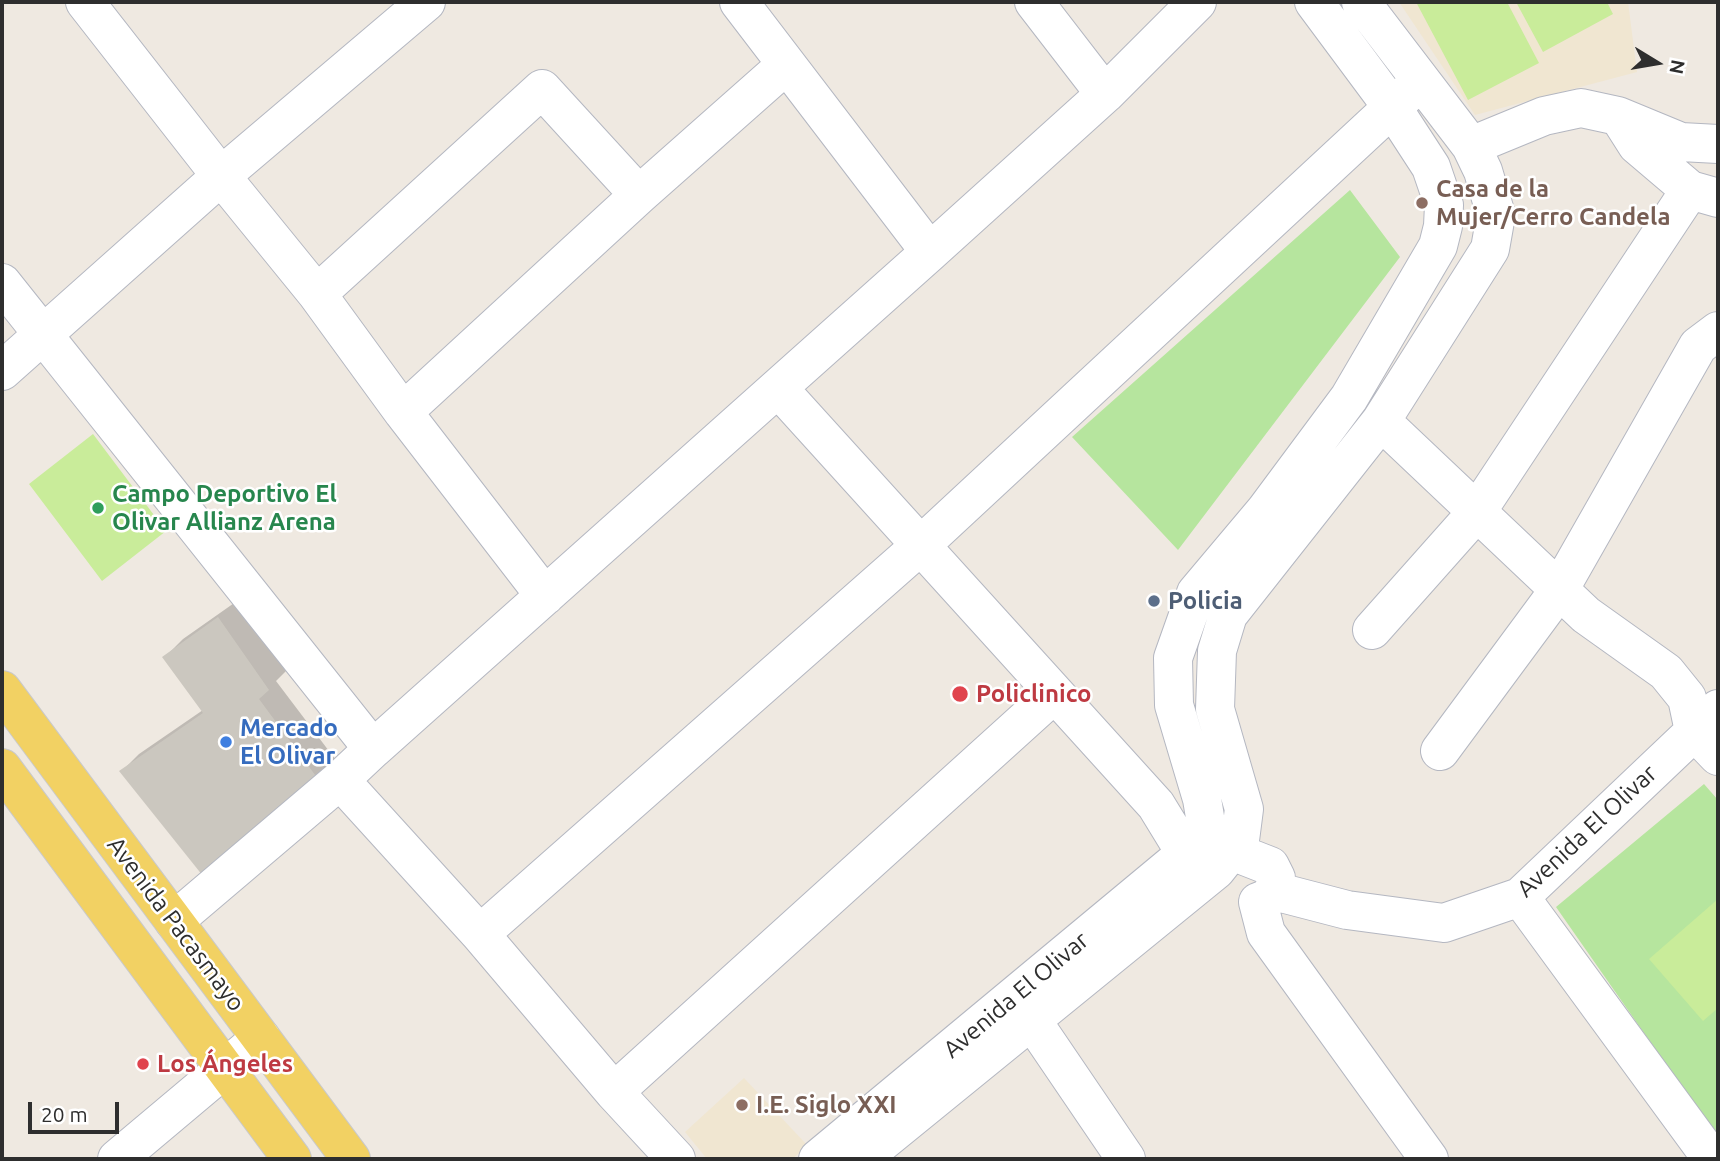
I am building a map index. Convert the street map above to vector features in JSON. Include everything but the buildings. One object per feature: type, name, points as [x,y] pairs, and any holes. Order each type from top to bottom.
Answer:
[{"type":"main road","name":"Avenida Pacasmayo","points":[[2,690],[351,1159]]},
{"type":"main road","points":[[2,768],[292,1159]]},
{"type":"street","points":[[85,2],[317,294],[403,412],[545,596]]},
{"type":"street","points":[[2,371],[221,176],[386,15],[426,2]]},
{"type":"street","points":[[739,2],[930,252]]},
{"type":"street","points":[[1034,2],[1105,94]]},
{"type":"street","points":[[174,921],[340,780],[930,252],[1105,94],[1197,2]]},
{"type":"street","points":[[1314,2],[1392,107]]},
{"type":"street","points":[[1236,871],[1244,809],[1215,709],[1217,651],[1228,615],[1381,421],[1490,249],[1496,215],[1483,171],[1471,146],[1361,2]]},
{"type":"street","points":[[403,412],[639,195],[786,65]]},
{"type":"street","points":[[480,934],[920,546],[1421,80]]},
{"type":"street","points":[[317,294],[542,89],[639,195]]},
{"type":"street","name":"Avenida El Olivar","points":[[1392,107],[1431,167],[1444,205],[1438,246],[1349,398],[1265,511],[1196,593],[1173,658],[1174,705],[1202,799],[1206,823],[1236,871],[1347,911],[1444,923],[1520,897],[1710,732]]},
{"type":"street","points":[[1471,146],[1544,116],[1581,108],[1618,116],[1681,142],[1718,144]]},
{"type":"street","points":[[1372,630],[1476,513],[1704,194],[1637,145],[1618,116]]},
{"type":"street","points":[[2,283],[373,749]]},
{"type":"street","points":[[1440,751],[1559,590],[1698,346],[1718,331]]},
{"type":"street","points":[[778,388],[1156,805],[1236,871],[1266,933],[1429,1159]]},
{"type":"street","points":[[1381,421],[1587,615],[1665,672],[1688,698],[1710,732]]},
{"type":"street","points":[[614,1092],[1054,694]]},
{"type":"street","points":[[340,780],[480,934],[614,1092],[676,1159]]},
{"type":"street","name":"Avenida El Olivar","points":[[820,1159],[1023,1008],[1236,871]]},
{"type":"street","points":[[1520,897],[1712,1159]]},
{"type":"street","points":[[861,1159],[1023,1008],[1126,1159]]},
{"type":"street","points":[[117,1159],[261,1038]]},
{"type":"shaded area","points":[[1399,2],[1628,2],[1637,72],[1475,115]]},
{"type":"shaded area","name":"I.E. Siglo XXI","points":[[744,1078],[808,1146],[792,1159],[707,1159],[685,1132]]},
{"type":"green space","points":[[1416,2],[1507,2],[1539,63],[1468,100]]},
{"type":"green space","points":[[1516,2],[1607,2],[1613,14],[1543,52]]},
{"type":"green space","points":[[1350,190],[1400,257],[1178,550],[1072,437]]},
{"type":"green space","name":"Campo Deportivo El Olivar Allianz Arena","points":[[93,434],[166,531],[102,581],[29,484]]},
{"type":"green space","points":[[1704,784],[1718,800],[1718,1139],[1556,907]]},
{"type":"green space","points":[[1718,899],[1718,1008],[1703,1021],[1649,959]]},
{"type":"place","name":"Casa de la Mujer/Cerro Candela","points":[[1422,203]]},
{"type":"place","name":"Campo Deportivo El Olivar Allianz Arena","points":[[98,508]]},
{"type":"place","name":"Policia","points":[[1154,601]]},
{"type":"place","name":"Policlinico","points":[[960,694]]},
{"type":"place","name":"Mercado El Olivar","points":[[226,742]]},
{"type":"place","name":"Los Ángeles","points":[[143,1064]]},
{"type":"place","name":"I.E. Siglo XXI","points":[[742,1105]]}]
